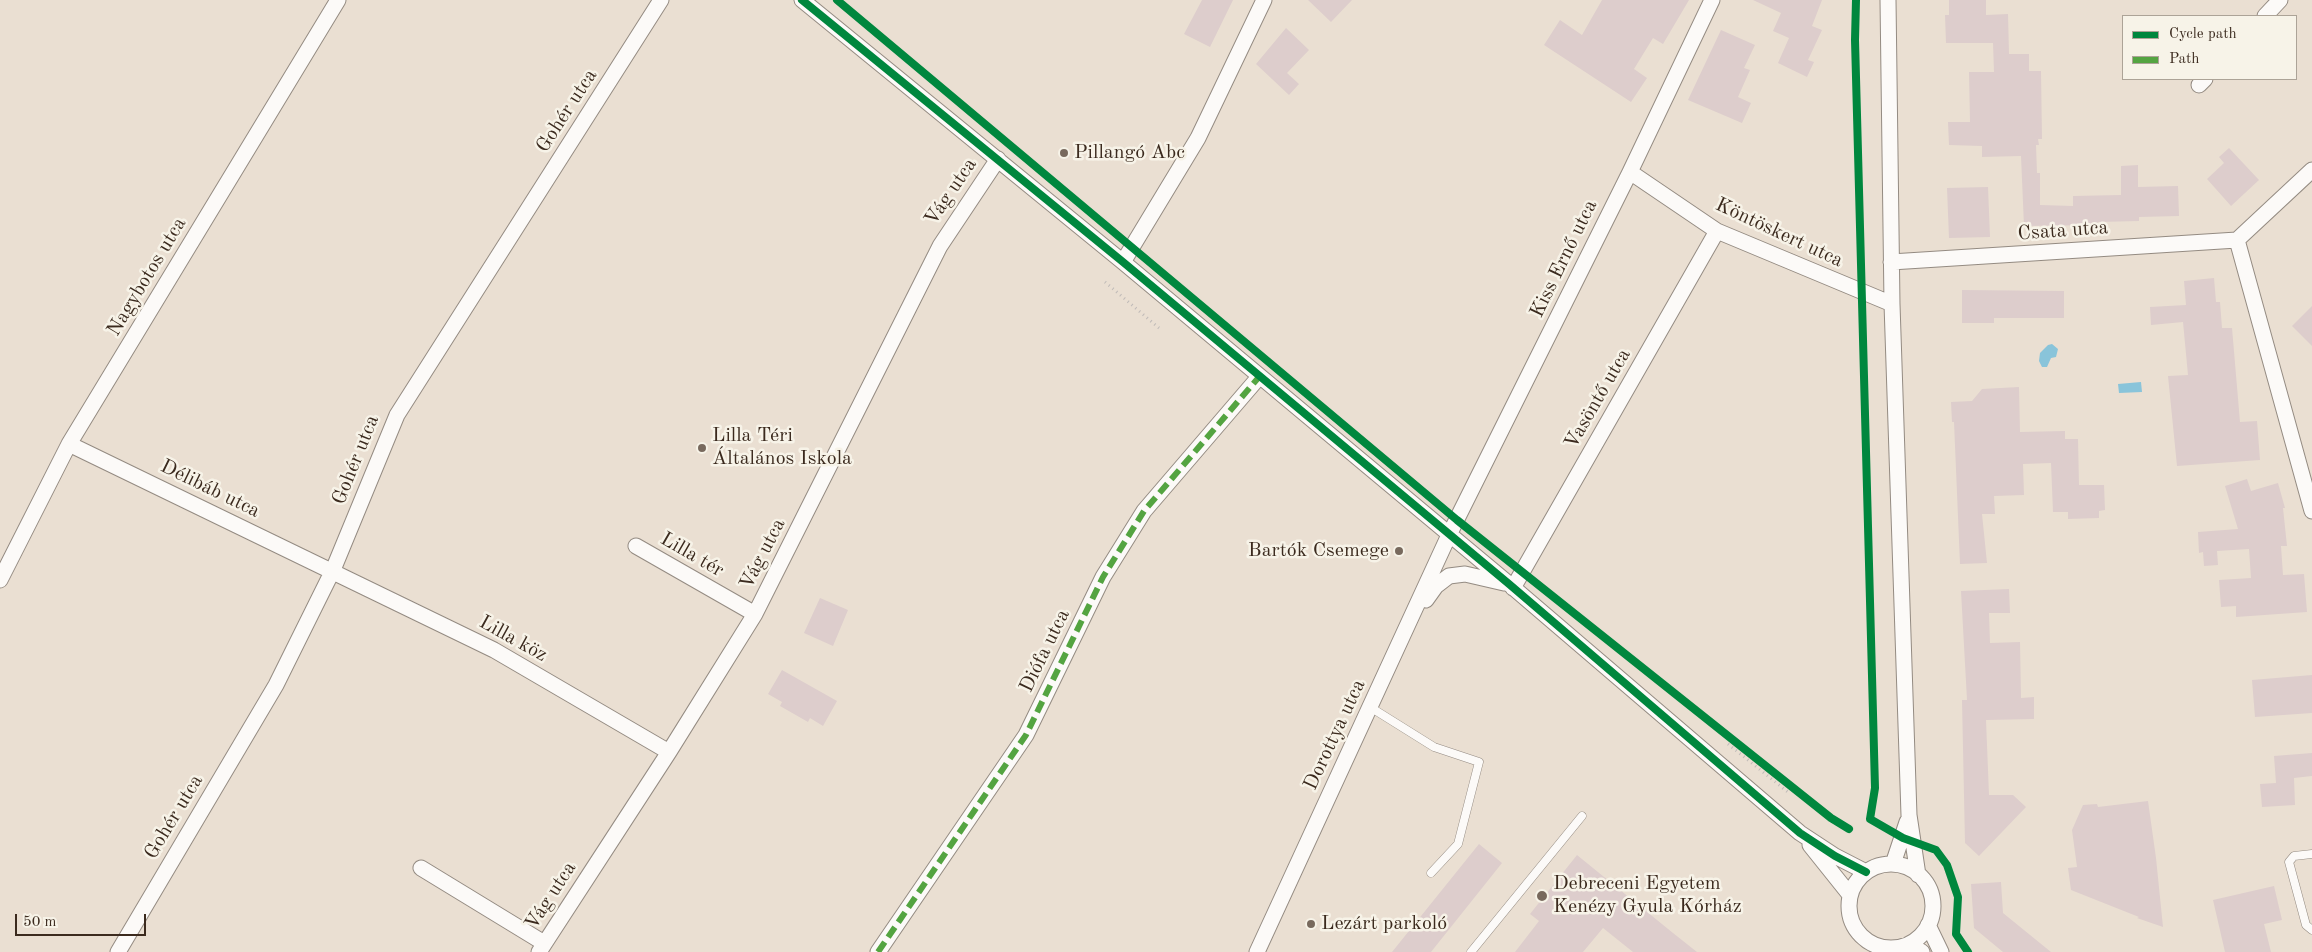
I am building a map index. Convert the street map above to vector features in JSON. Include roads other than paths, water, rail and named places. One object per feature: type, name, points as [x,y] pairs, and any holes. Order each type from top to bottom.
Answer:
[{"type":"street","name":"Nagybotos utca","points":[[0,580],[69,444],[338,0]]},
{"type":"street","name":"Gohér utca","points":[[118,952],[276,685],[333,570],[397,415],[661,0]]},
{"type":"street","points":[[802,0],[1124,262],[1259,377],[1511,586],[1800,833],[1835,856],[1866,872]]},
{"type":"street","points":[[1124,262],[1198,138],[1264,0]]},
{"type":"street","name":"Kiss Ernő utca","points":[[1449,535],[1630,172],[1712,0]]},
{"type":"street","points":[[1888,0],[1892,304],[1909,815],[1918,875]]},
{"type":"street","points":[[2266,15],[2280,0]]},
{"type":"street","name":"Vág utca","points":[[541,948],[669,752],[755,614],[940,246],[998,159]]},
{"type":"street","points":[[2312,170],[2237,240],[2312,512]]},
{"type":"street","name":"Köntöskert utca","points":[[1630,172],[1717,231],[1892,304]]},
{"type":"street","name":"Vasöntő utca","points":[[1511,586],[1717,231]]},
{"type":"street","name":"Csata utca","points":[[1891,262],[2237,240]]},
{"type":"street","name":"Diófa utca","points":[[878,952],[1026,735],[1103,577],[1144,511],[1259,377]]},
{"type":"street","name":"Délibáb utca","points":[[69,444],[333,570]]},
{"type":"street","name":"Dorottya utca","points":[[1257,952],[1449,535]]},
{"type":"street","name":"Lilla tér","points":[[636,546],[755,614]]},
{"type":"street","name":"Lilla köz","points":[[333,570],[494,650],[669,752]]},
{"type":"street","points":[[1408,626],[1436,586],[1449,576],[1465,574],[1511,586]]},
{"type":"street","points":[[1893,864],[1909,815]]},
{"type":"street","points":[[1800,833],[1850,895]]},
{"type":"street","points":[[1893,864],[1904,867],[1918,875],[1927,885],[1932,898],[1932,912],[1916,948],[1881,947],[1870,943],[1859,934],[1852,922],[1849,908],[1850,895],[1856,883],[1866,872],[1874,868],[1893,864]]},
{"type":"street","points":[[421,868],[541,948]]},
{"type":"street","points":[[1928,924],[1941,952]]},
{"type":"lane","points":[[1370,707],[1434,747],[1479,762],[1458,844],[1431,873]]},
{"type":"lane","points":[[1471,952],[1582,816]]},
{"type":"lane","points":[[2312,854],[2294,856],[2289,862],[2306,925],[2312,930]]},
{"type":"water","points":[[2052,344],[2058,349],[2056,357],[2051,358],[2047,367],[2042,367],[2039,361],[2040,353],[2048,345]]},
{"type":"water","points":[[2141,382],[2142,392],[2119,393],[2118,384]]},
{"type":"place","name":"Pillangó Abc","points":[[1064,153]]},
{"type":"place","name":"Lilla Téri Általános Iskola","points":[[702,448]]},
{"type":"place","name":"Bartók Csemege","points":[[1399,551]]},
{"type":"place","name":"Debreceni Egyetem Kenézy Gyula Kórház","points":[[1542,896]]},
{"type":"place","name":"Lezárt parkoló","points":[[1311,924]]}]
